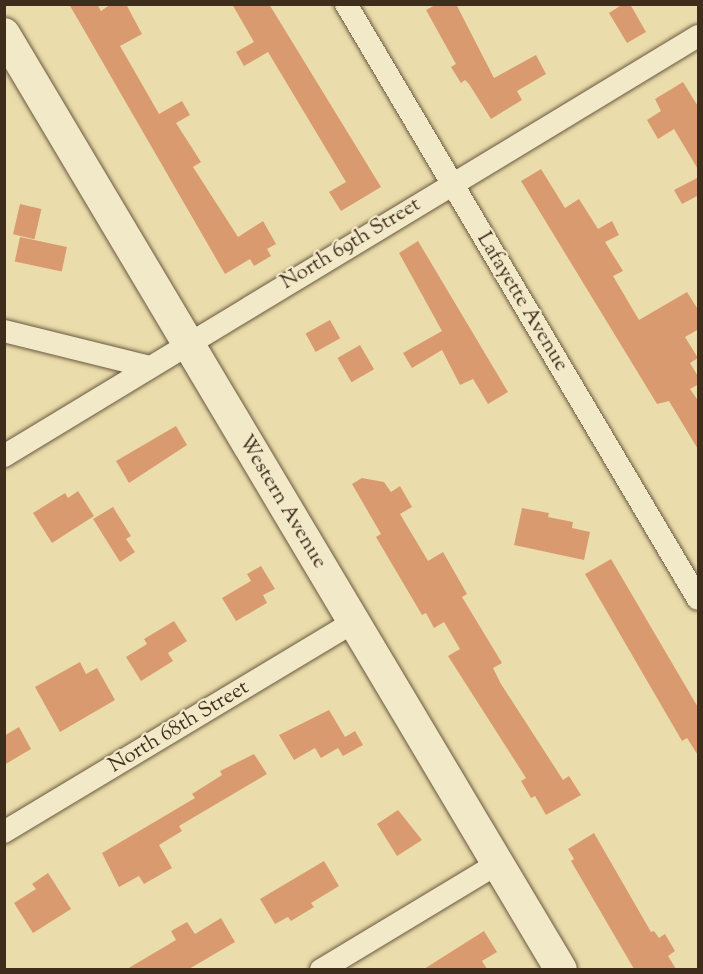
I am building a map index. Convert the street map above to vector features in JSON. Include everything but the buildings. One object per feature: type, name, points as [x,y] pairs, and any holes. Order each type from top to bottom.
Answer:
[{"type":"street","name":"Lafayette Avenue","points":[[346,4],[699,599]]},
{"type":"street","name":"Western Avenue","points":[[4,34],[561,969]]},
{"type":"street","name":"North 69th Street","points":[[4,456],[187,343],[699,36]]},
{"type":"street","points":[[4,331],[149,368]]},
{"type":"street","name":"North 68th Street","points":[[4,832],[354,622]]},
{"type":"street","points":[[321,969],[497,864]]}]
